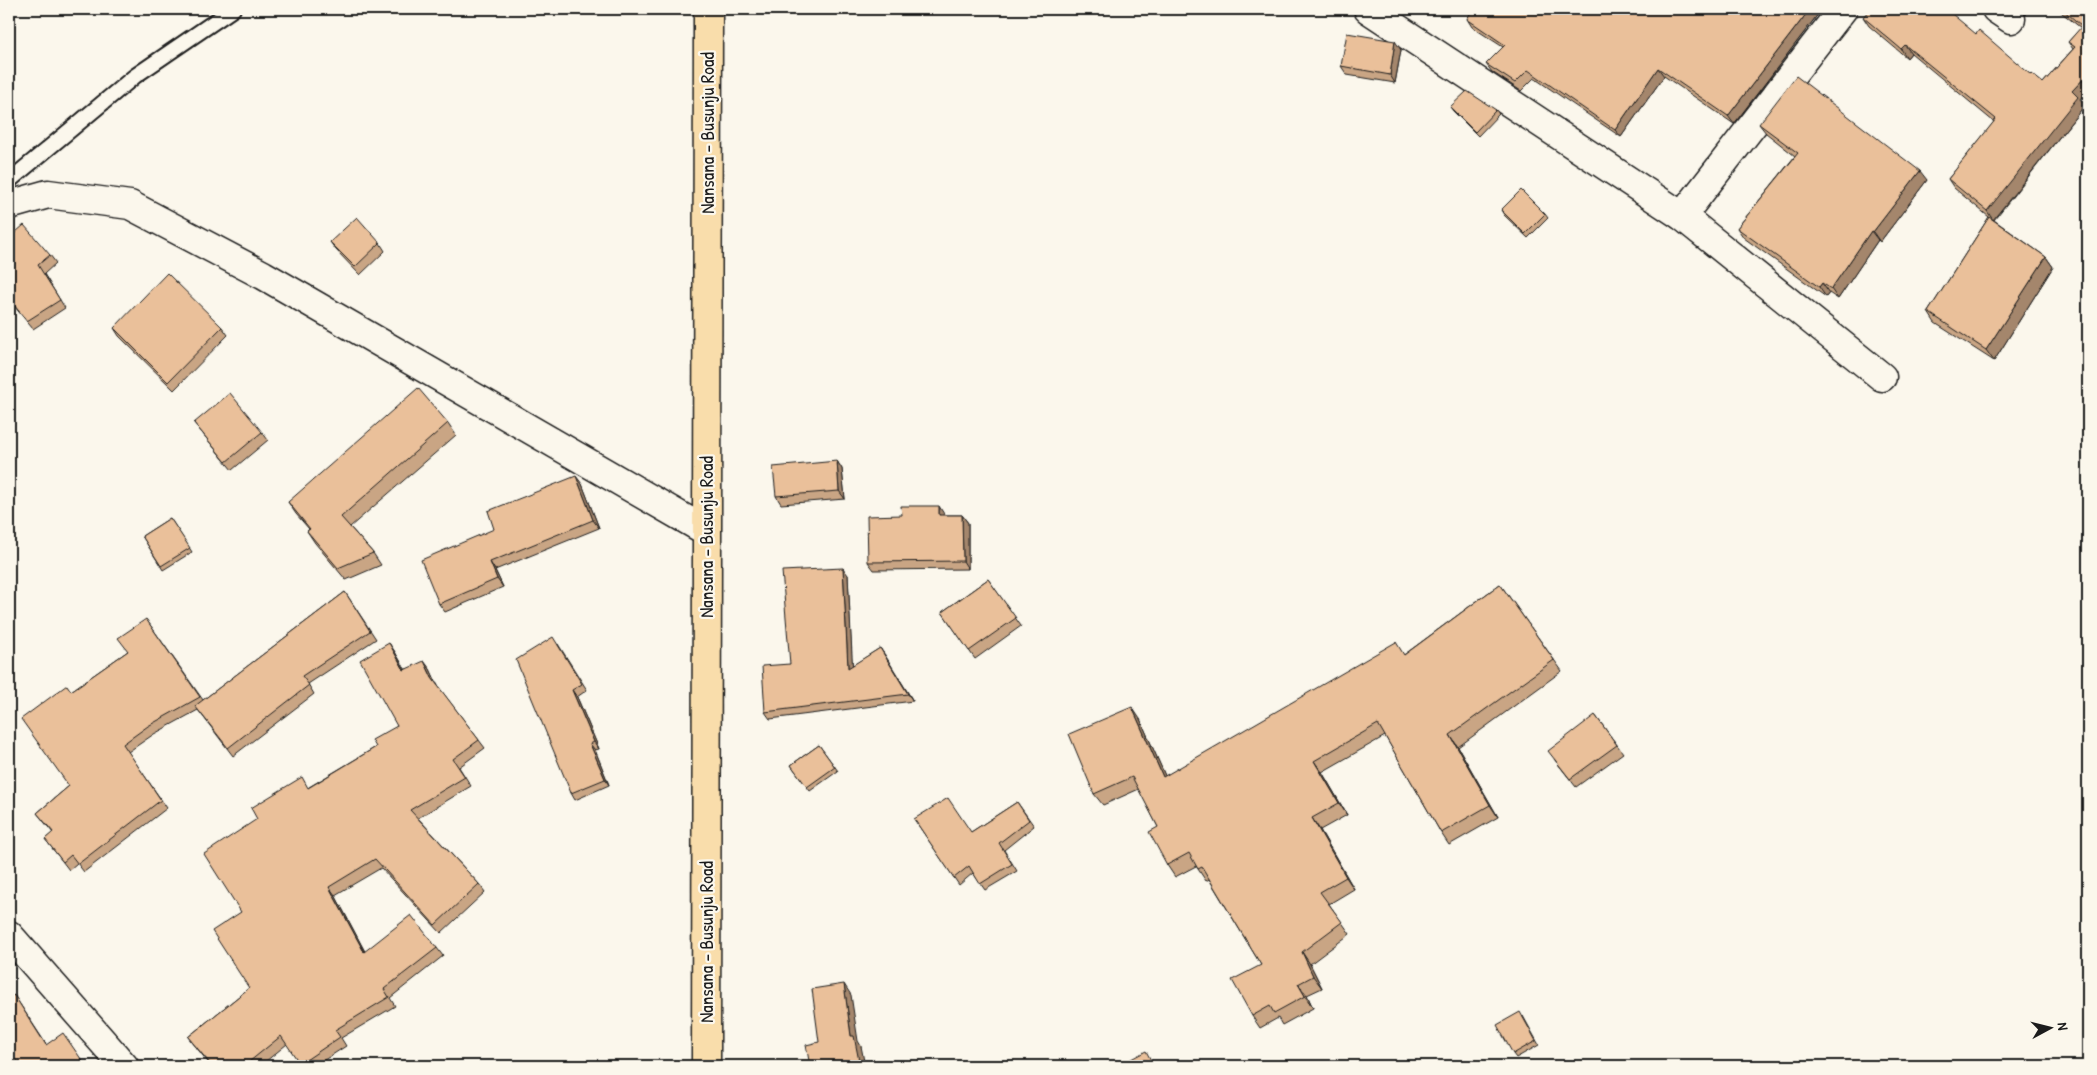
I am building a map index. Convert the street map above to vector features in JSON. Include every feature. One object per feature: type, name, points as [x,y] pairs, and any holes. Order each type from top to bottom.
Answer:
[{"type":"main road","name":"Nansana - Busunju Road","points":[[706,1066],[708,9]]},
{"type":"street","points":[[1368,9],[1682,216],[1882,377]]},
{"type":"street","points":[[1682,216],[1843,9]]},
{"type":"street","points":[[9,205],[48,194],[130,205],[263,274],[706,531]]},
{"type":"street","points":[[9,935],[124,1066]]},
{"type":"lane","points":[[9,181],[134,76],[233,9]]},
{"type":"building","points":[[1473,9],[1810,9],[1728,116],[1658,68],[1615,130],[1528,70],[1515,83],[1486,64],[1505,45],[1467,19]]},
{"type":"building","points":[[1870,9],[1946,9],[1976,34],[1979,30],[2043,83],[2075,47],[2068,42],[2082,26],[2062,9],[2088,9],[2088,74],[2072,91],[2078,97],[1987,211],[1948,179],[1996,119],[1905,45],[1901,49],[1863,17]]},
{"type":"building","points":[[1347,33],[1395,41],[1390,75],[1341,66]]},
{"type":"building","points":[[1796,76],[1920,171],[1873,232],[1871,231],[1831,289],[1822,283],[1819,287],[1737,228],[1798,153],[1759,124]]},
{"type":"building","points":[[1467,91],[1496,110],[1475,132],[1450,107]]},
{"type":"building","points":[[1521,190],[1545,214],[1525,234],[1501,210]]},
{"type":"building","points":[[357,217],[380,243],[355,267],[330,242]]},
{"type":"building","points":[[1989,217],[2046,257],[1986,350],[1928,312]]},
{"type":"building","points":[[24,225],[50,255],[38,265],[60,300],[27,321],[9,299],[9,238]]},
{"type":"building","points":[[167,273],[222,327],[168,382],[114,328]]},
{"type":"building","points":[[418,388],[448,423],[341,517],[373,553],[338,568],[307,531],[310,529],[288,502]]},
{"type":"building","points":[[230,393],[262,432],[226,462],[194,423]]},
{"type":"building","points":[[837,461],[839,491],[776,496],[773,467]]},
{"type":"building","points":[[576,476],[593,520],[490,562],[497,579],[439,604],[421,560],[494,529],[488,511]]},
{"type":"building","points":[[901,506],[939,506],[939,515],[962,515],[963,561],[868,562],[867,516],[902,515]]},
{"type":"building","points":[[170,518],[190,548],[161,566],[142,536]]},
{"type":"building","points":[[843,568],[848,668],[880,648],[908,694],[765,712],[762,666],[790,664],[782,571]]},
{"type":"building","points":[[988,579],[1016,618],[969,651],[942,612]]},
{"type":"building","points":[[1500,584],[1554,660],[1450,735],[1490,805],[1441,833],[1378,724],[1314,761],[1339,803],[1312,818],[1346,877],[1320,892],[1342,922],[1302,952],[1313,976],[1298,984],[1305,996],[1274,1013],[1270,1006],[1252,1016],[1232,980],[1261,965],[1202,867],[1198,869],[1189,853],[1167,865],[1149,832],[1158,827],[1132,777],[1094,794],[1069,734],[1132,707],[1163,777],[1396,642],[1404,655]]},
{"type":"building","points":[[345,592],[370,631],[302,676],[309,685],[228,748],[195,706]]},
{"type":"building","points":[[146,619],[200,697],[148,726],[123,744],[161,800],[78,864],[71,855],[63,862],[45,839],[53,832],[37,813],[69,786],[21,719],[67,685],[71,691],[128,651],[118,638]]},
{"type":"building","points":[[553,637],[582,684],[572,690],[594,742],[590,744],[605,779],[571,793],[516,660]]},
{"type":"building","points":[[389,643],[404,670],[424,661],[432,678],[479,740],[453,759],[465,777],[410,810],[479,884],[435,925],[375,859],[329,887],[364,952],[411,915],[437,948],[384,989],[389,997],[335,1030],[340,1037],[300,1064],[281,1036],[244,1066],[212,1066],[188,1037],[249,988],[212,931],[241,912],[204,854],[257,819],[251,808],[302,777],[308,788],[376,747],[372,740],[397,726],[360,660]]},
{"type":"building","points":[[1595,715],[1617,745],[1570,779],[1548,751]]},
{"type":"building","points":[[819,745],[835,767],[807,787],[791,765]]},
{"type":"building","points":[[948,798],[971,832],[1017,802],[1029,820],[999,843],[1012,864],[980,884],[969,866],[954,878],[914,819]]},
{"type":"building","points":[[844,984],[851,1036],[854,1036],[860,1066],[810,1066],[806,1045],[819,1042],[812,989]]},
{"type":"building","points":[[14,995],[46,1045],[63,1033],[86,1066],[20,1066],[12,1055],[9,1057],[9,999]]},
{"type":"building","points":[[1520,1012],[1536,1041],[1513,1054],[1497,1025]]},
{"type":"building","points":[[1146,1051],[1154,1066],[1118,1066]]}]
